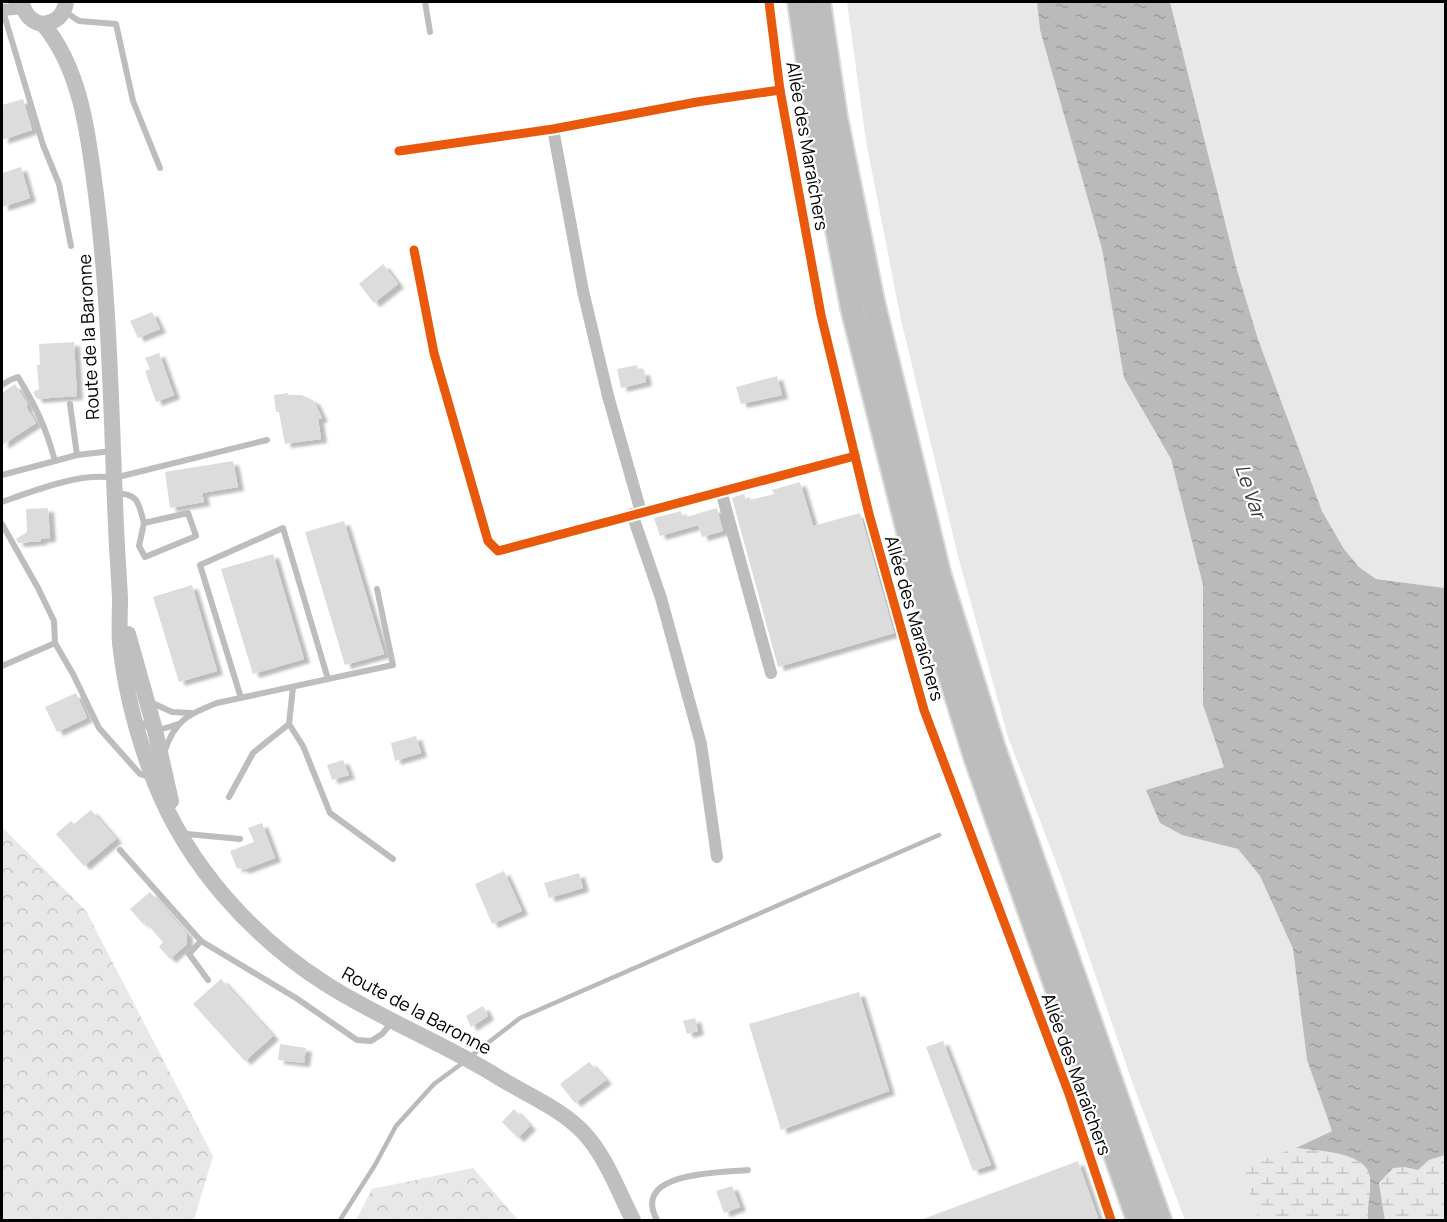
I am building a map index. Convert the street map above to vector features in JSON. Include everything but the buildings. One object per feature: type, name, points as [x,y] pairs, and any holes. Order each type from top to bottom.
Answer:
[{"type":"highway","points":[[799,2],[818,126],[852,308],[920,580],[975,757],[1138,1221]]},
{"type":"highway","points":[[819,2],[836,117],[873,302],[940,576],[994,748],[1160,1221]]},
{"type":"main road","name":"Route de la Baronne","points":[[22,5],[25,13],[33,21],[43,24],[55,38],[71,70]]},
{"type":"main road","name":"Route de la Baronne","points":[[64,9],[71,70],[89,142],[103,245],[121,646],[134,715],[153,779],[163,803],[196,860],[262,935],[327,985],[478,1064],[570,1120],[586,1135],[601,1156],[633,1221]]},
{"type":"main road","points":[[43,24],[54,21],[64,9]]},
{"type":"main road","name":"Route de la Baronne","points":[[120,604],[142,690],[155,730],[170,800],[181,834]]},
{"type":"street","name":"Allée des Maraîchers","points":[[769,2],[780,90],[821,315],[869,514],[924,710],[1069,1094],[1111,1221]]},
{"type":"street","points":[[2,11],[22,5]]},
{"type":"street","points":[[399,151],[553,129],[697,102],[780,90]]},
{"type":"street","points":[[553,129],[583,291],[636,513],[701,744],[717,857]]},
{"type":"street","points":[[414,250],[434,353],[488,541],[498,551],[855,456]]},
{"type":"street","points":[[721,491],[771,673]]},
{"type":"lane","points":[[425,2],[430,32]]},
{"type":"lane","points":[[64,9],[79,21],[116,24],[133,101],[160,168]]},
{"type":"lane","points":[[2,11],[43,145],[59,184],[71,246]]},
{"type":"lane","points":[[2,385],[18,377],[40,414],[55,461]]},
{"type":"lane","points":[[70,404],[77,455]]},
{"type":"lane","points":[[114,486],[267,440]]},
{"type":"lane","points":[[2,475],[77,455],[113,451]]},
{"type":"lane","points":[[2,502],[80,479],[101,476],[138,501],[144,522],[139,546],[145,557],[196,536],[188,513],[144,522]]},
{"type":"lane","points":[[2,524],[54,621],[55,643],[99,728],[140,774],[153,779]]},
{"type":"lane","points":[[241,698],[200,565],[283,528],[328,679]]},
{"type":"lane","points":[[134,715],[142,724],[155,730],[164,729],[192,713],[217,703],[393,665],[377,589]]},
{"type":"lane","points":[[2,666],[55,643]]},
{"type":"lane","points":[[293,687],[289,724],[303,746],[330,813],[393,859]]},
{"type":"lane","points":[[142,690],[152,703],[172,712],[192,713]]},
{"type":"lane","points":[[162,758],[170,736],[178,723]]},
{"type":"lane","points":[[229,797],[253,753],[289,724]]},
{"type":"lane","points":[[181,834],[240,839]]},
{"type":"lane","points":[[120,850],[201,941],[296,998],[357,1040],[371,1041],[382,1034],[393,1021]]},
{"type":"lane","points":[[201,941],[189,954],[208,980]]},
{"type":"lane","points":[[657,1221],[653,1214],[653,1197],[661,1186],[686,1176],[748,1170]]},
{"type":"green space","points":[[847,2],[1037,2],[1040,30],[1102,249],[1124,378],[1171,459],[1203,585],[1203,705],[1224,767],[1147,790],[1160,823],[1182,835],[1238,849],[1260,876],[1293,949],[1307,1060],[1332,1131],[1296,1148],[1240,1167],[1259,1220],[1185,1220],[1135,1090],[1059,870],[1008,737],[958,556],[901,320],[866,141]]},
{"type":"green space","points":[[1170,2],[1445,2],[1445,588],[1376,579],[1359,567],[1344,549],[1322,511],[1258,339],[1237,270]]},
{"type":"green space","points":[[2,827],[86,911],[213,1156],[194,1220],[2,1220]]},
{"type":"green space","points":[[1296,1148],[1351,1157],[1367,1169],[1370,1178],[1368,1220],[1259,1220],[1240,1167]]},
{"type":"green space","points":[[1445,1155],[1445,1220],[1385,1220],[1379,1183],[1393,1167],[1418,1170],[1429,1160]]},
{"type":"green space","points":[[473,1168],[518,1220],[356,1220],[372,1189]]},
{"type":"water","name":"Le Var","points":[[1037,2],[1170,2],[1237,270],[1258,339],[1322,511],[1344,549],[1359,567],[1376,579],[1445,588],[1445,1155],[1429,1160],[1418,1170],[1404,1167],[1393,1168],[1379,1183],[1385,1220],[1368,1220],[1370,1178],[1367,1169],[1360,1162],[1340,1154],[1296,1148],[1332,1131],[1307,1060],[1293,949],[1260,876],[1238,849],[1182,835],[1160,823],[1146,790],[1224,767],[1203,705],[1203,585],[1171,459],[1124,378],[1102,249],[1040,30]]},
{"type":"waterway","points":[[471,1056],[520,1018],[939,835]]},
{"type":"waterway","points":[[340,1220],[375,1165],[396,1126],[434,1084],[464,1062]]},
{"type":"cycle path","points":[[769,2],[780,90],[821,315],[869,514],[924,710],[1069,1094],[1111,1220]]},
{"type":"cycle path","points":[[399,151],[553,129],[697,102],[780,90]]},
{"type":"cycle path","points":[[414,250],[434,353],[488,541],[498,551],[855,456]]}]
